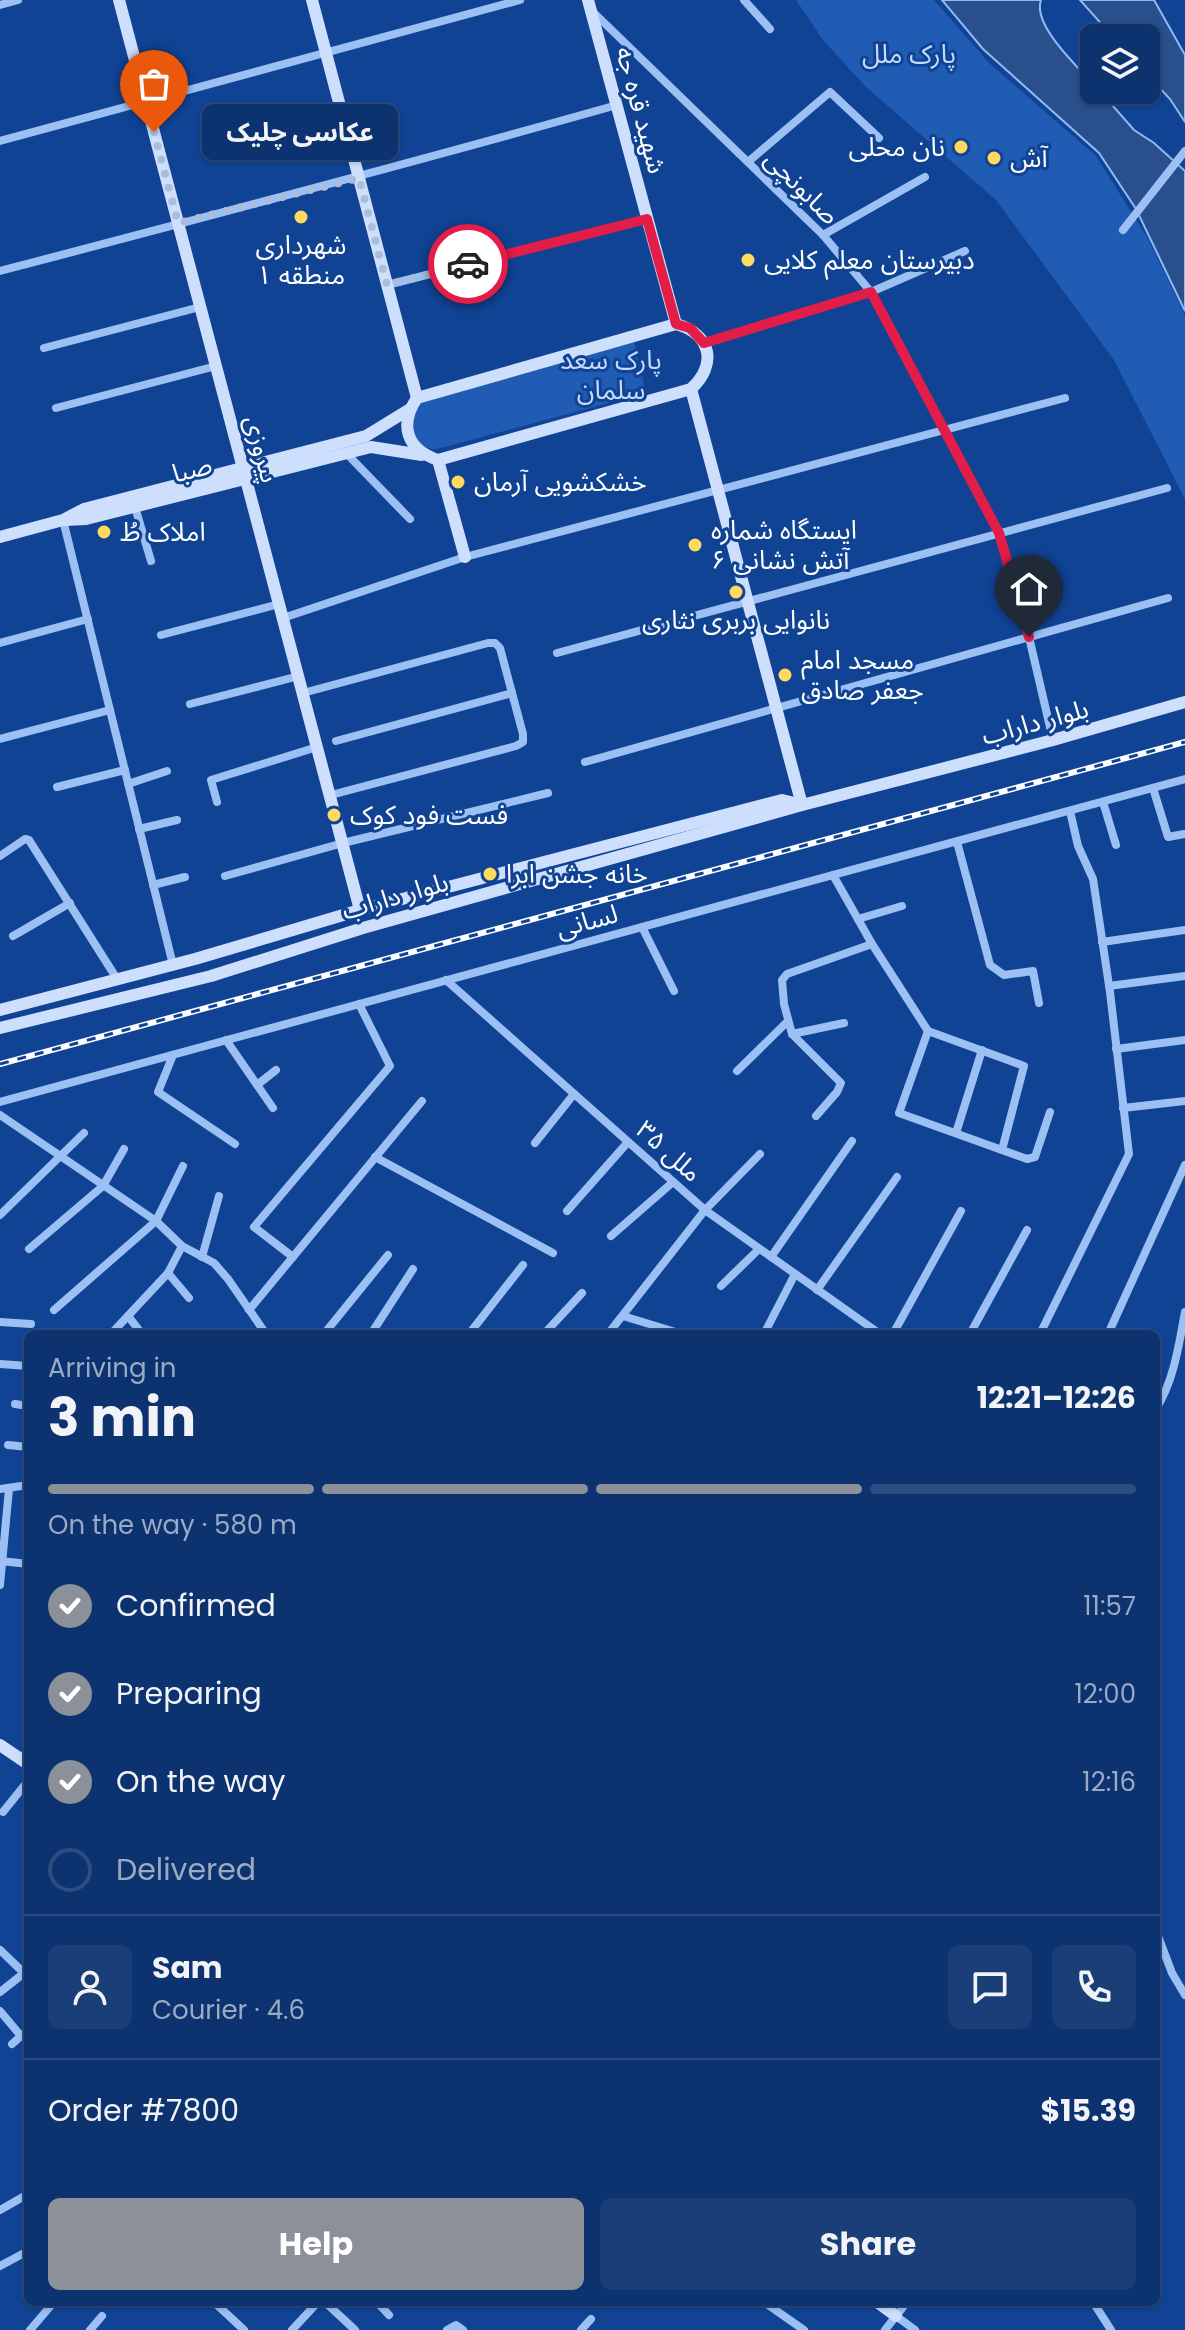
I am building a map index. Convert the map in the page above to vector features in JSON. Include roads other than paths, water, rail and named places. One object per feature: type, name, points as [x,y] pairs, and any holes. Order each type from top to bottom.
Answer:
[{"type":"street","points":[[0,5],[18,0]]},
{"type":"street","name":"پیروزی","points":[[119,0],[360,910]]},
{"type":"street","points":[[312,0],[387,285],[414,404],[407,422],[408,435],[415,447],[432,458],[465,557]]},
{"type":"street","points":[[0,141],[520,0]]},
{"type":"street","points":[[744,0],[770,29]]},
{"type":"street","name":"شهید قره جه","points":[[589,5],[676,324]]},
{"type":"street","name":"صابونچی","points":[[589,5],[823,235],[871,292],[999,533],[1029,637],[1053,740]]},
{"type":"street","points":[[748,162],[830,92],[879,138]]},
{"type":"street","points":[[0,271],[359,178],[617,105]]},
{"type":"street","points":[[1123,230],[1185,151]]},
{"type":"street","points":[[823,235],[925,177]]},
{"type":"street","points":[[387,285],[647,219]]},
{"type":"street","points":[[704,343],[871,292],[965,251]]},
{"type":"street","points":[[44,348],[200,307]]},
{"type":"street","points":[[432,458],[691,389],[701,379],[707,365],[707,351],[690,328],[676,324]]},
{"type":"street","name":"صبا","points":[[63,520],[86,519],[135,507],[366,436],[414,404],[676,324]]},
{"type":"street","points":[[56,408],[216,366]]},
{"type":"street","points":[[691,389],[802,805]]},
{"type":"street","points":[[283,618],[465,557],[1065,398]]},
{"type":"street","name":"صبا","points":[[0,537],[63,520],[84,509],[371,447],[432,458]]},
{"type":"street","points":[[346,453],[410,519]]},
{"type":"street","points":[[557,653],[1167,488]]},
{"type":"street","points":[[135,507],[151,561]]},
{"type":"street","points":[[63,520],[173,965]]},
{"type":"street","points":[[585,762],[1168,598]]},
{"type":"street","points":[[161,635],[279,604]]},
{"type":"street","points":[[0,643],[88,619]]},
{"type":"street","points":[[303,693],[488,643],[495,643],[500,648],[523,742],[331,795]]},
{"type":"street","points":[[190,704],[299,676]]},
{"type":"street","points":[[336,741],[512,693]]},
{"type":"street","name":"بلوار داراب","points":[[0,1028],[201,979],[378,923],[802,805],[1184,704]]},
{"type":"street","points":[[0,739],[110,710]]},
{"type":"street","points":[[217,802],[211,780],[317,747]]},
{"type":"street","points":[[57,787],[125,770]]},
{"type":"street","points":[[128,784],[167,771]]},
{"type":"street","name":"لسانی","points":[[0,1102],[1185,779]]},
{"type":"street","points":[[1153,788],[1168,837],[1184,834]]},
{"type":"street","points":[[225,876],[343,843],[548,793]]},
{"type":"street","name":"بلوار داراب","points":[[0,1010],[195,959],[360,910],[782,800],[802,805]]},
{"type":"street","points":[[1103,802],[1116,845]]},
{"type":"street","points":[[1042,1330],[1129,1154],[1093,879],[1078,846],[1070,811]]},
{"type":"street","points":[[139,829],[177,820]]},
{"type":"street","points":[[0,856],[25,839],[29,840],[117,979]]},
{"type":"street","points":[[957,842],[990,965],[1004,975],[1033,971],[1039,1003]]},
{"type":"street","points":[[833,875],[872,944],[928,1031],[1024,1066],[1002,1150]]},
{"type":"street","points":[[153,885],[185,877]]},
{"type":"street","points":[[13,936],[70,903]]},
{"type":"street","points":[[858,919],[902,906]]},
{"type":"street","points":[[642,927],[674,991]]},
{"type":"street","points":[[1102,942],[1185,930]]},
{"type":"street","points":[[816,1116],[841,1083],[792,1034],[782,980],[787,974],[872,944]]},
{"type":"street","points":[[195,959],[201,979]]},
{"type":"street","points":[[147,972],[151,991]]},
{"type":"street","points":[[1109,986],[1185,976]]},
{"type":"street","name":"ملل ۳۵","points":[[446,980],[705,1210],[874,1330]]},
{"type":"street","points":[[293,1257],[254,1227],[390,1066],[359,1004]]},
{"type":"street","points":[[0,1037],[64,1012]]},
{"type":"street","points":[[737,1071],[788,1021]]},
{"type":"street","points":[[792,1034],[844,1023]]},
{"type":"street","points":[[928,1031],[899,1113],[1027,1159],[1035,1157],[1050,1112]]},
{"type":"street","points":[[226,1040],[273,1108]]},
{"type":"street","points":[[1116,1049],[1185,1040]]},
{"type":"street","points":[[956,1133],[982,1050]]},
{"type":"street","points":[[173,1055],[158,1092],[235,1144]]},
{"type":"street","points":[[257,1085],[276,1070]]},
{"type":"street","points":[[535,1143],[574,1094]]},
{"type":"street","points":[[249,1310],[422,1101]]},
{"type":"street","points":[[1123,1108],[1185,1101]]},
{"type":"street","points":[[0,1115],[156,1221],[182,1246],[214,1263],[263,1330]]},
{"type":"street","points":[[0,1215],[84,1133]]},
{"type":"street","points":[[771,1257],[852,1141]]},
{"type":"street","points":[[567,1211],[628,1142]]},
{"type":"street","points":[[29,1249],[103,1186],[124,1149]]},
{"type":"street","points":[[611,1330],[705,1210],[760,1154]]},
{"type":"street","points":[[375,1157],[553,1253]]},
{"type":"street","points":[[1110,1330],[1185,1165]]},
{"type":"street","points":[[54,1310],[156,1221],[183,1166]]},
{"type":"street","points":[[817,1290],[897,1177]]},
{"type":"street","points":[[611,1236],[673,1182]]},
{"type":"street","points":[[202,1257],[219,1196]]},
{"type":"street","points":[[895,1330],[961,1211]]},
{"type":"street","points":[[972,1330],[1027,1230]]},
{"type":"street","points":[[115,1330],[168,1273],[182,1246]]},
{"type":"street","points":[[721,1286],[759,1249]]},
{"type":"street","points":[[327,1330],[388,1255]]},
{"type":"street","points":[[472,1330],[523,1265]]},
{"type":"street","points":[[374,1330],[413,1269]]},
{"type":"street","points":[[168,1273],[189,1298]]},
{"type":"street","points":[[766,1330],[795,1274]]},
{"type":"street","points":[[548,1330],[582,1293]]},
{"type":"street","points":[[1160,1403],[1178,1347],[1185,1312]]},
{"type":"street","points":[[128,1316],[139,1330]]},
{"type":"street","points":[[623,1316],[656,1330]]},
{"type":"street","points":[[0,1322],[31,1324]]},
{"type":"street","points":[[0,1364],[24,1366]]},
{"type":"street","points":[[15,1404],[24,1405]]},
{"type":"street","points":[[8,1445],[24,1447]]},
{"type":"street","points":[[0,1585],[4,1489],[24,1486]]},
{"type":"street","points":[[2,1561],[24,1564]]},
{"type":"street","points":[[0,1745],[24,1757]]},
{"type":"street","points":[[3,1812],[24,1786]]},
{"type":"street","points":[[1160,1942],[1172,1973],[1185,1995]]},
{"type":"street","points":[[0,1950],[24,1970]]},
{"type":"street","points":[[0,1992],[24,1975]]},
{"type":"street","points":[[0,2011],[24,2033],[12,2044]]},
{"type":"street","points":[[0,2210],[24,2196]]},
{"type":"street","points":[[0,2266],[24,2253]]},
{"type":"street","points":[[30,2330],[51,2306]]},
{"type":"street","points":[[218,2306],[244,2330]]},
{"type":"street","points":[[294,2329],[314,2306]]},
{"type":"street","points":[[329,2306],[355,2330]]},
{"type":"street","points":[[381,2306],[389,2315]]},
{"type":"street","points":[[770,2306],[804,2330]]},
{"type":"street","points":[[882,2306],[915,2330]]},
{"type":"street","points":[[885,2330],[904,2306]]},
{"type":"street","points":[[1096,2306],[1111,2330]]},
{"type":"street","points":[[90,2330],[102,2316]]},
{"type":"street","points":[[581,2330],[591,2319]]},
{"type":"street","points":[[447,2330],[456,2325],[463,2330]]},
{"type":"railway","points":[[0,1064],[1185,742]]},
{"type":"place","name":"عکاسی چلیک","points":[[154,132]]},
{"type":"place","name":"نان محلی","points":[[961,147]]},
{"type":"place","name":"آش","points":[[994,158]]},
{"type":"place","name":"شهرداری منطقه ۱","points":[[301,217]]},
{"type":"place","name":"دبیرستان معلم کلایی","points":[[748,260]]},
{"type":"place","name":"خشکشویی آرمان","points":[[458,482]]},
{"type":"place","name":"املاک طُ","points":[[104,532]]},
{"type":"place","name":"ایستگاه شماره ۶ آتش نشانی","points":[[695,545]]},
{"type":"place","name":"نانوایی بربری نثاری","points":[[736,592]]},
{"type":"place","name":"مسجد امام جعفر صادق","points":[[785,675]]},
{"type":"place","name":"فست فود کوک","points":[[334,815]]},
{"type":"place","name":"خانه جشن ابرا","points":[[490,874]]},
{"type":"park label","name":"پارک ملل","points":[[909,54]]},
{"type":"park label","name":"پارک سعد سلمان","points":[[611,375]]}]
